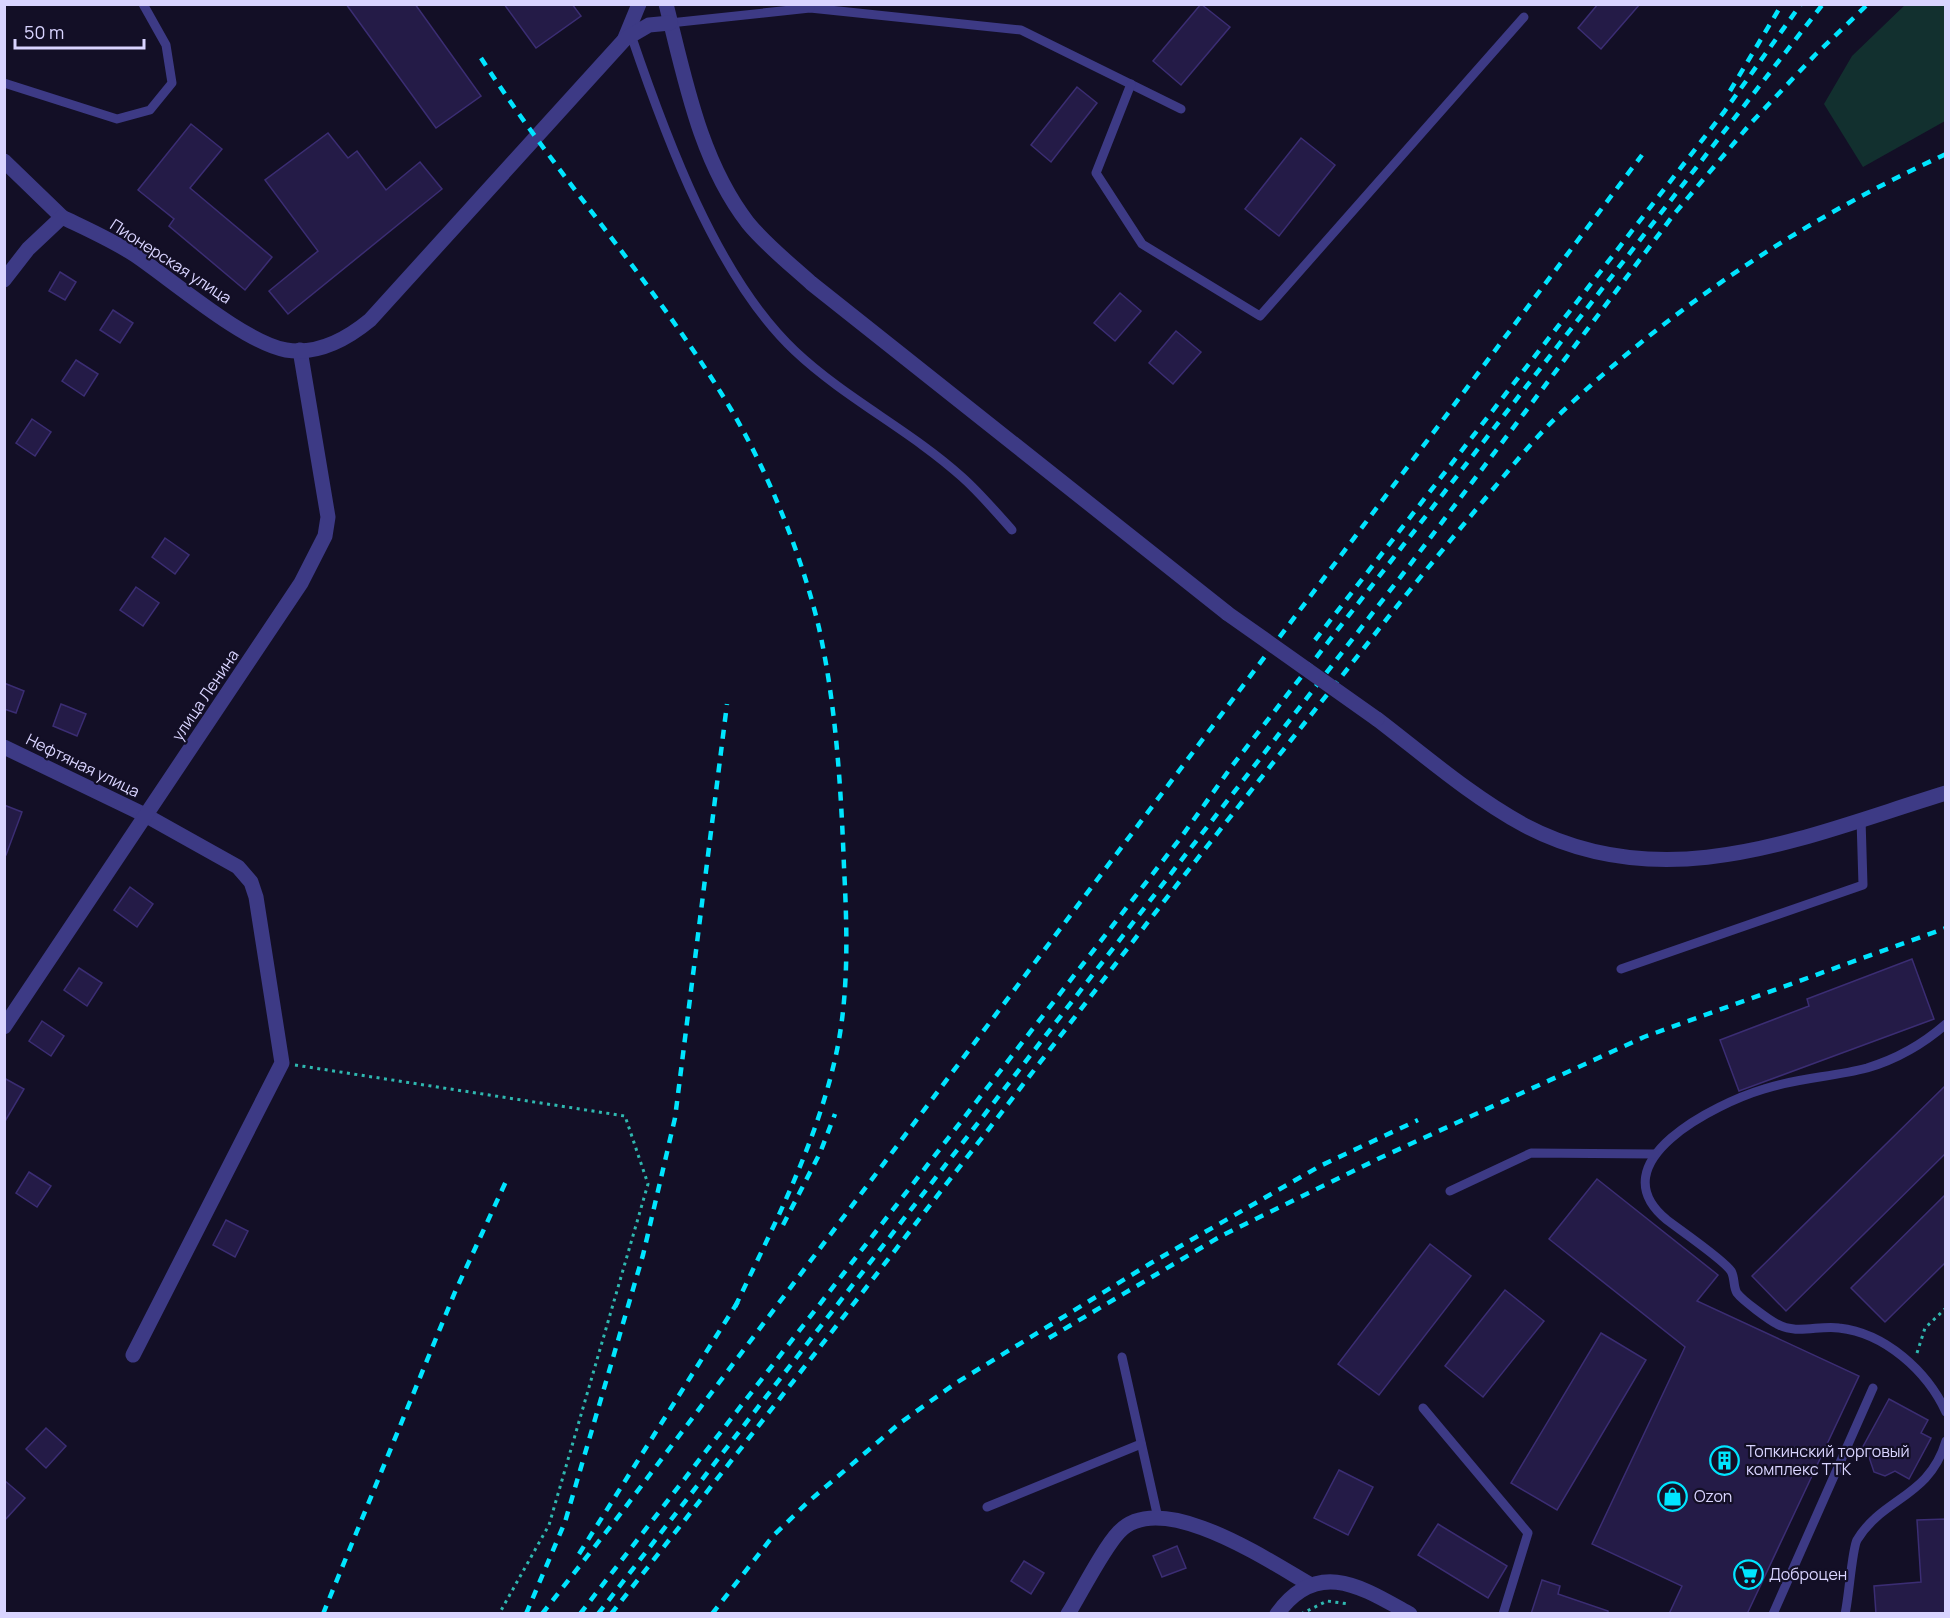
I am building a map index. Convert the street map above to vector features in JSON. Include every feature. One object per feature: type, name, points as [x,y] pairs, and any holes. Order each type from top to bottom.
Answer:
[{"type":"street","points":[[628,37],[639,4]]},
{"type":"street","points":[[666,4],[697,119],[711,159],[729,195],[749,224],[811,284],[1227,613],[1377,719],[1482,799],[1525,825],[1561,841],[1606,855],[1670,861],[1707,859],[1745,853],[1946,793]]},
{"type":"street","points":[[300,350],[338,342],[353,334],[370,320],[628,37],[649,26],[670,23]]},
{"type":"street","name":"Пионерская улица","points":[[4,161],[62,217],[127,250],[242,330],[267,344],[300,350]]},
{"type":"street","points":[[4,280],[28,249],[62,217]]},
{"type":"street","name":"улица Ленина","points":[[4,1027],[301,583],[325,536],[328,518],[326,495],[315,452],[300,350]]},
{"type":"street","name":"Нефтяная улица","points":[[4,747],[146,815],[238,867],[251,882],[256,897],[282,1062]]},
{"type":"street","points":[[133,1355],[282,1062]]},
{"type":"street","points":[[1068,1614],[1119,1531],[1131,1524],[1158,1518],[1174,1518],[1239,1544],[1271,1559],[1311,1585]]},
{"type":"street","points":[[1277,1614],[1296,1592],[1311,1585],[1341,1581],[1355,1585],[1410,1614]]},
{"type":"lane","points":[[4,83],[117,119],[150,110],[172,83],[166,45],[143,4]]},
{"type":"lane","points":[[670,23],[809,6],[1021,30],[1181,109]]},
{"type":"lane","points":[[1131,84],[1096,173],[1142,244],[1260,316],[1524,16]]},
{"type":"lane","points":[[628,37],[696,201],[740,281],[764,316],[796,352],[961,476],[1012,530]]},
{"type":"lane","points":[[1621,969],[1863,885],[1861,819]]},
{"type":"lane","points":[[1946,1024],[1922,1045],[1868,1067],[1765,1088],[1728,1103],[1684,1127],[1654,1154],[1645,1177],[1646,1195],[1661,1215],[1731,1271],[1737,1293],[1777,1325],[1797,1330],[1839,1327],[1884,1342],[1912,1366],[1936,1392],[1946,1412]]},
{"type":"lane","points":[[1450,1191],[1531,1153],[1654,1154]]},
{"type":"lane","points":[[1122,1357],[1158,1518]]},
{"type":"lane","points":[[1773,1614],[1873,1388]]},
{"type":"lane","points":[[1423,1408],[1528,1533],[1503,1614]]},
{"type":"lane","points":[[1845,1614],[1850,1593],[1855,1543],[1865,1529],[1884,1511],[1924,1483],[1946,1441]]},
{"type":"lane","points":[[987,1507],[1142,1444]]},
{"type":"path","points":[[282,1062],[625,1116],[648,1184],[549,1525],[499,1614]]},
{"type":"path","points":[[1912,1366],[1925,1328],[1946,1308]]},
{"type":"path","points":[[1301,1614],[1327,1601],[1356,1605]]},
{"type":"green space","points":[[1906,4],[1945,5],[1945,121],[1863,167],[1824,104],[1852,56]]},
{"type":"building","points":[[346,4],[415,4],[481,96],[436,128]]},
{"type":"building","points":[[504,4],[572,4],[581,16],[536,48]]},
{"type":"building","points":[[1201,4],[1230,27],[1181,85],[1153,61]]},
{"type":"building","points":[[1598,4],[1640,4],[1601,49],[1578,28]]},
{"type":"building","points":[[1077,87],[1097,103],[1051,162],[1031,145]]},
{"type":"building","points":[[191,124],[222,149],[190,188],[272,257],[245,290],[169,226],[174,219],[138,190]]},
{"type":"building","points":[[328,133],[348,158],[357,151],[386,190],[420,162],[442,189],[288,314],[269,291],[318,251],[265,180]]},
{"type":"building","points":[[1301,138],[1335,165],[1279,236],[1245,209]]},
{"type":"building","points":[[60,272],[76,282],[65,300],[49,291]]},
{"type":"building","points":[[1120,293],[1141,311],[1115,341],[1094,323]]},
{"type":"building","points":[[113,310],[133,323],[120,343],[100,330]]},
{"type":"building","points":[[1176,331],[1201,352],[1173,384],[1149,363]]},
{"type":"building","points":[[76,360],[98,374],[84,396],[62,381]]},
{"type":"building","points":[[32,419],[51,432],[35,456],[16,443]]},
{"type":"building","points":[[165,538],[189,555],[175,574],[152,557]]},
{"type":"building","points":[[136,587],[159,603],[143,626],[120,610]]},
{"type":"building","points":[[4,683],[24,691],[16,713],[4,709]]},
{"type":"building","points":[[61,704],[86,714],[77,736],[53,726]]},
{"type":"building","points":[[4,805],[22,812],[6,855],[4,855]]},
{"type":"building","points":[[130,887],[153,904],[137,927],[114,910]]},
{"type":"building","points":[[1912,959],[1934,1019],[1739,1091],[1720,1040],[1809,1006],[1807,999]]},
{"type":"building","points":[[79,968],[102,983],[87,1006],[64,990]]},
{"type":"building","points":[[42,1021],[64,1036],[51,1056],[29,1041]]},
{"type":"building","points":[[4,1078],[24,1089],[4,1123]]},
{"type":"building","points":[[1946,1085],[1946,1153],[1786,1311],[1752,1276]]},
{"type":"building","points":[[29,1172],[51,1186],[37,1207],[16,1193]]},
{"type":"building","name":"Топкинский торговый комплекс ТТК","points":[[1597,1179],[1718,1275],[1697,1301],[1859,1376],[1747,1614],[1669,1614],[1682,1586],[1592,1544],[1685,1347],[1549,1239]]},
{"type":"building","points":[[1946,1194],[1946,1262],[1885,1322],[1851,1288]]},
{"type":"building","points":[[226,1220],[248,1231],[235,1257],[213,1245]]},
{"type":"building","points":[[1430,1244],[1471,1276],[1379,1395],[1338,1364]]},
{"type":"building","points":[[1505,1290],[1544,1321],[1483,1397],[1445,1366]]},
{"type":"building","points":[[1601,1333],[1646,1360],[1557,1510],[1511,1483]]},
{"type":"building","points":[[1889,1399],[1928,1420],[1921,1433],[1931,1438],[1909,1479],[1895,1471],[1885,1476],[1874,1472],[1869,1457],[1860,1452]]},
{"type":"building","points":[[46,1428],[66,1446],[46,1468],[26,1449]]},
{"type":"building","points":[[1339,1470],[1373,1487],[1348,1535],[1314,1518]]},
{"type":"building","points":[[4,1480],[25,1498],[4,1521]]},
{"type":"building","points":[[1946,1519],[1946,1614],[1876,1614],[1874,1586],[1921,1582],[1917,1520]]},
{"type":"building","points":[[1438,1524],[1507,1566],[1488,1598],[1418,1555]]},
{"type":"building","points":[[1177,1546],[1186,1568],[1162,1577],[1153,1556]]},
{"type":"building","points":[[1024,1561],[1044,1573],[1031,1594],[1011,1581]]},
{"type":"building","points":[[1542,1580],[1560,1586],[1558,1594],[1608,1611],[1608,1614],[1531,1614]]},
{"type":"railway","points":[[1730,91],[1782,4]]},
{"type":"railway","points":[[1315,640],[1724,112],[1801,4]]},
{"type":"railway","points":[[580,1614],[1182,836],[1232,766],[1823,4]]},
{"type":"railway","points":[[598,1614],[1409,566],[1675,213],[1751,123],[1815,55],[1868,4]]},
{"type":"railway","points":[[481,58],[543,147],[673,321],[746,435],[794,544],[812,601],[825,657],[837,747],[845,889],[846,979],[842,1023],[830,1079],[808,1146],[735,1307]]},
{"type":"railway","points":[[611,1614],[1233,813],[1423,574],[1543,431],[1607,371],[1652,334],[1744,266],[1843,206],[1946,154]]},
{"type":"railway","points":[[542,1614],[621,1513],[1642,155]]},
{"type":"railway","points":[[526,1614],[565,1522],[643,1255],[675,1118],[727,704]]},
{"type":"railway","points":[[1049,1338],[1221,1236],[1382,1157],[1644,1037],[1946,928]]},
{"type":"railway","points":[[783,1225],[820,1153],[835,1114]]},
{"type":"railway","points":[[712,1614],[773,1536],[808,1502],[900,1423],[956,1383],[1151,1263],[1320,1166],[1418,1120]]},
{"type":"railway","points":[[323,1614],[455,1292],[508,1177]]},
{"type":"railway","points":[[579,1554],[739,1300]]},
{"type":"place","name":"Топкинский торговый комплекс ТТК","points":[[1725,1460]]},
{"type":"place","name":"Ozon","points":[[1673,1496]]},
{"type":"place","name":"Доброцен","points":[[1748,1574]]}]
